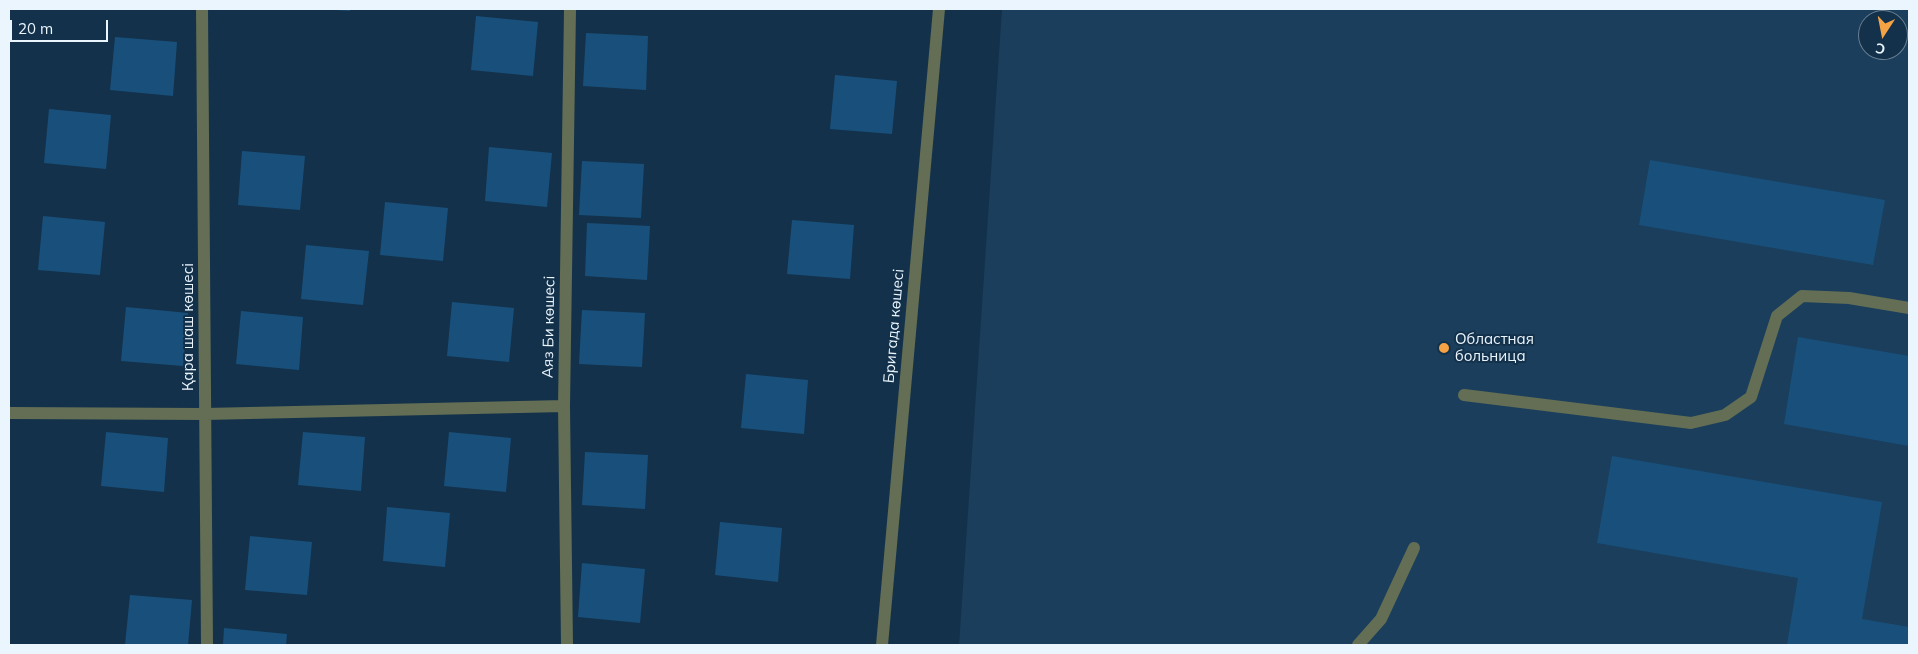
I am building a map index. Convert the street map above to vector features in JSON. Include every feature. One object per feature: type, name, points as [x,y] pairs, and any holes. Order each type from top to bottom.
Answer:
[{"type":"street","name":"Қара шаш көшесі","points":[[202,9],[207,645]]},
{"type":"street","name":"Аяз Би көшесі","points":[[567,645],[564,406],[570,9]]},
{"type":"street","name":"Бригада көшесі","points":[[882,645],[938,9]]},
{"type":"street","points":[[1464,395],[1691,423],[1725,415],[1751,397],[1777,316],[1802,296],[1850,298],[1909,308]]},
{"type":"street","points":[[9,413],[204,414],[564,406]]},
{"type":"street","points":[[1358,645],[1381,619],[1414,548]]},
{"type":"shaded area","name":"Областная больница","points":[[1002,9],[1909,9],[1909,645],[959,645]]},
{"type":"building","points":[[350,9],[350,11],[335,10]]},
{"type":"building","points":[[476,16],[538,22],[533,76],[471,70]]},
{"type":"building","points":[[586,33],[648,36],[646,90],[583,86]]},
{"type":"building","points":[[115,37],[177,42],[173,96],[110,90]]},
{"type":"building","points":[[835,75],[897,81],[892,134],[830,129]]},
{"type":"building","points":[[49,109],[111,115],[106,169],[44,163]]},
{"type":"building","points":[[489,147],[552,153],[547,207],[485,201]]},
{"type":"building","points":[[242,151],[305,156],[300,210],[238,205]]},
{"type":"building","points":[[1650,160],[1885,200],[1873,265],[1639,225]]},
{"type":"building","points":[[582,161],[644,164],[641,218],[579,215]]},
{"type":"building","points":[[385,202],[448,208],[443,261],[380,255]]},
{"type":"building","points":[[43,216],[105,222],[100,275],[38,270]]},
{"type":"building","points":[[792,220],[854,225],[850,279],[787,274]]},
{"type":"building","points":[[587,223],[650,226],[647,280],[585,276]]},
{"type":"building","points":[[306,245],[369,251],[363,305],[301,299]]},
{"type":"building","points":[[452,302],[514,308],[509,362],[447,356]]},
{"type":"building","points":[[126,307],[188,313],[183,366],[121,361]]},
{"type":"building","points":[[582,310],[645,313],[642,367],[579,364]]},
{"type":"building","points":[[241,311],[303,317],[299,370],[236,364]]},
{"type":"building","points":[[1798,337],[1909,356],[1909,446],[1784,424]]},
{"type":"building","points":[[746,374],[808,380],[804,434],[741,428]]},
{"type":"building","points":[[106,432],[168,438],[164,492],[101,486]]},
{"type":"building","points":[[303,432],[365,437],[361,491],[298,485]]},
{"type":"building","points":[[449,432],[511,438],[506,492],[444,486]]},
{"type":"building","points":[[585,452],[648,455],[645,509],[582,505]]},
{"type":"building","points":[[1612,456],[1882,502],[1862,619],[1909,627],[1909,645],[1787,645],[1798,578],[1597,543]]},
{"type":"building","points":[[387,507],[450,513],[445,567],[383,561]]},
{"type":"building","points":[[720,522],[782,528],[778,582],[715,575]]},
{"type":"building","points":[[250,536],[312,542],[307,595],[245,590]]},
{"type":"building","points":[[582,563],[645,569],[640,623],[578,617]]},
{"type":"building","points":[[130,595],[192,600],[188,645],[125,645]]},
{"type":"building","points":[[224,628],[287,634],[286,645],[223,645]]},
{"type":"place","name":"Областная больница","points":[[1444,348]]}]
